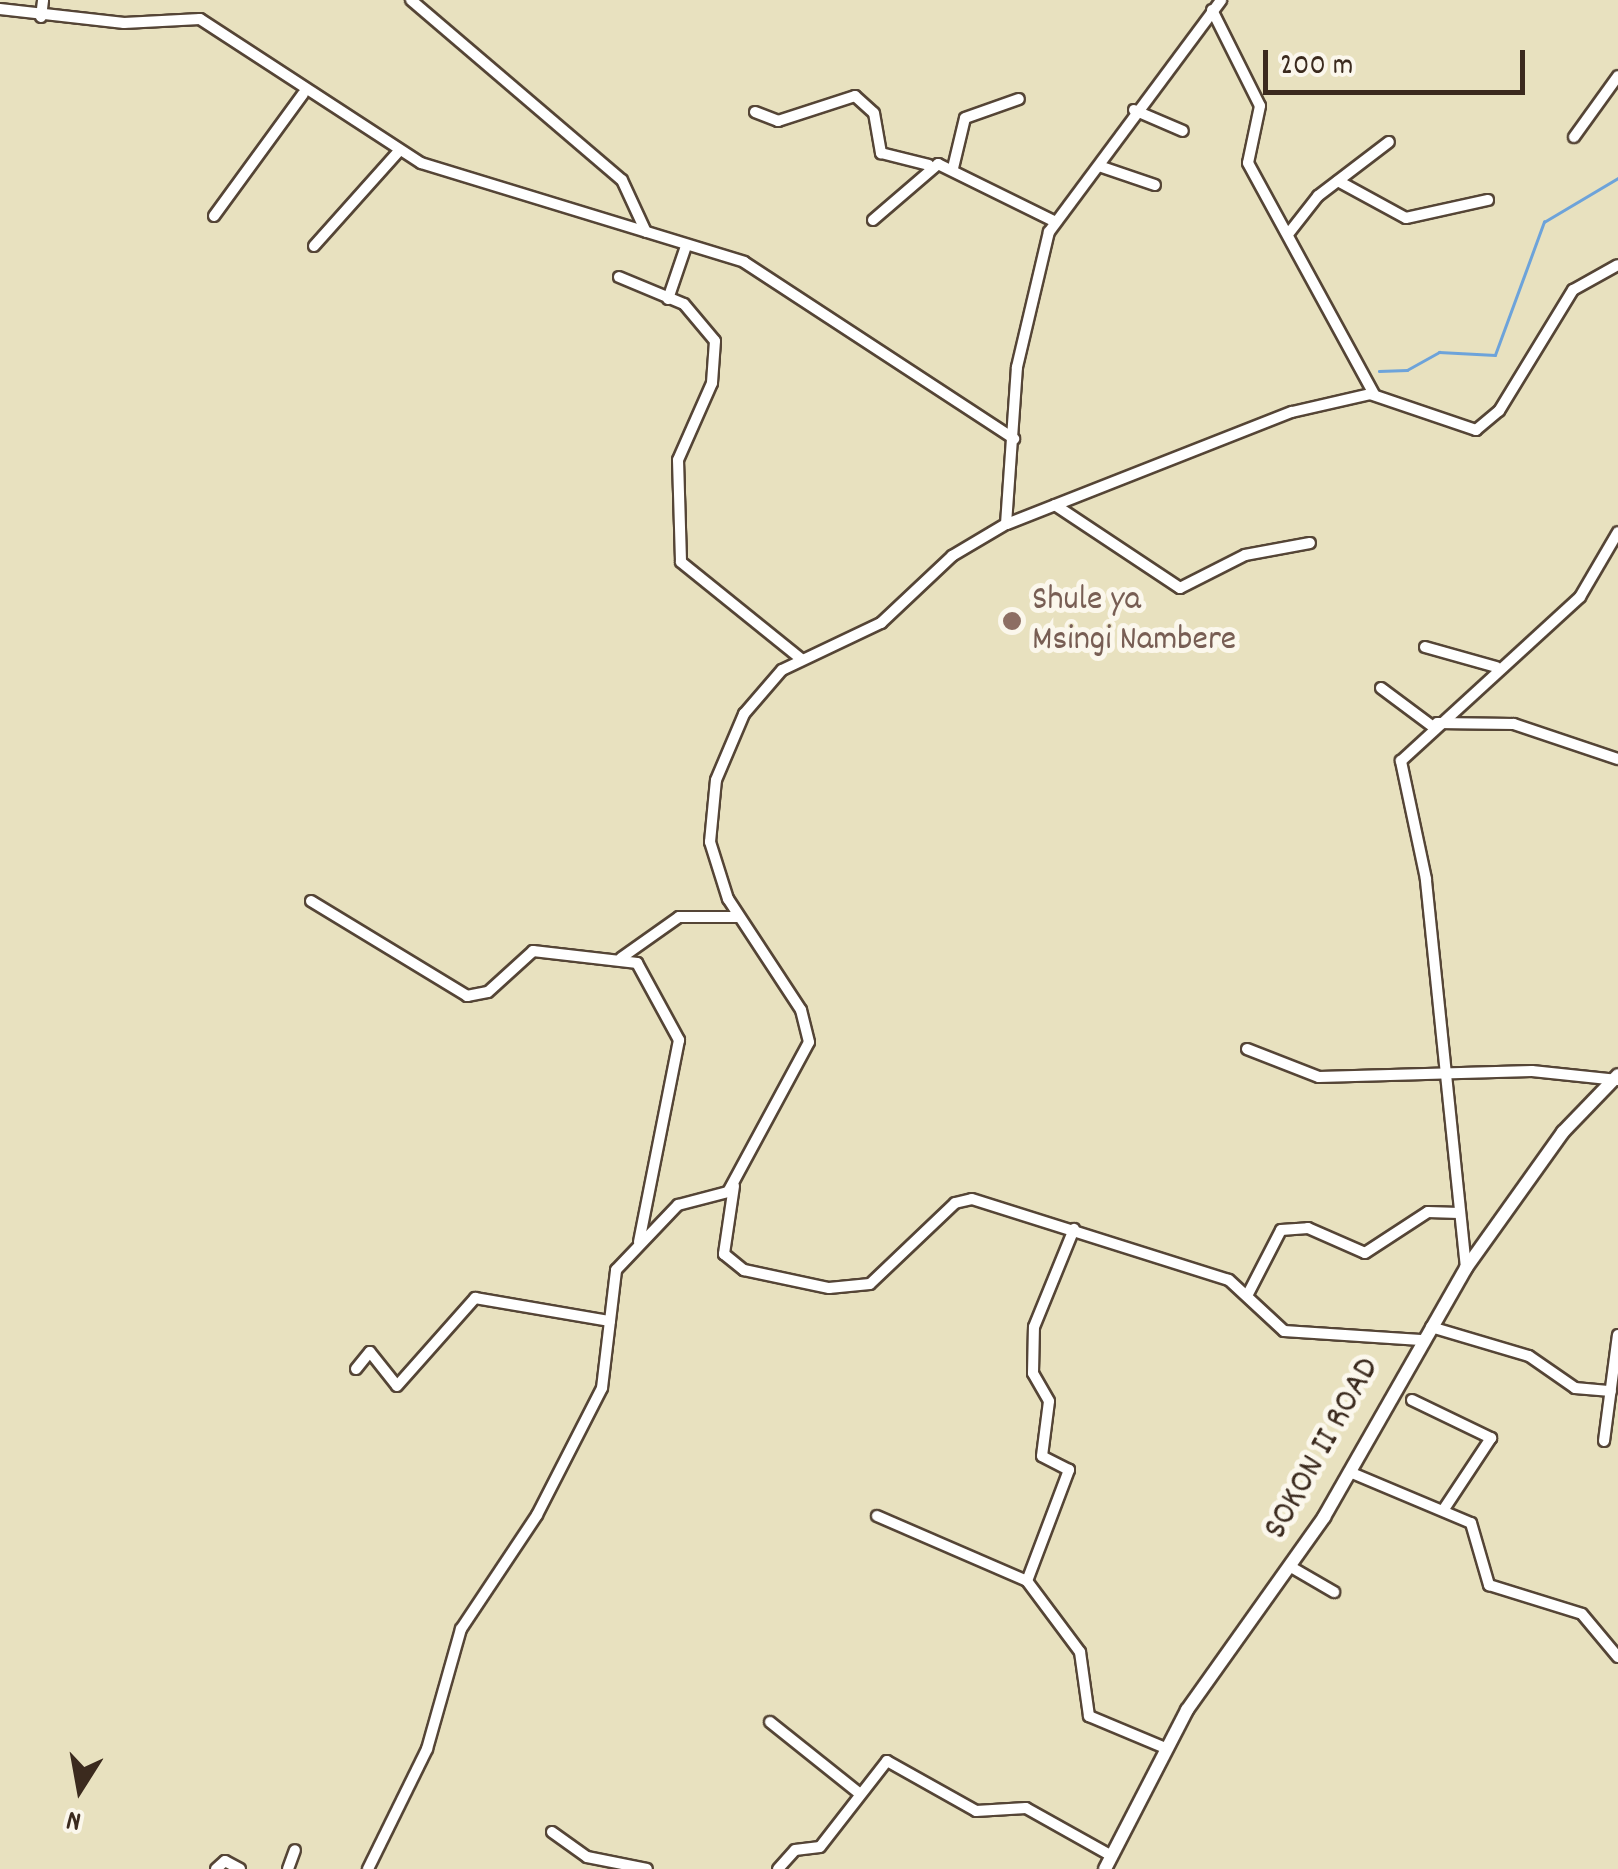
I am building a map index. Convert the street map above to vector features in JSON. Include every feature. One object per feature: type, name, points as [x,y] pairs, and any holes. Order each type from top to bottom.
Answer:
[{"type":"street","points":[[41,17],[43,0]]},
{"type":"street","points":[[411,0],[622,180],[646,232]]},
{"type":"street","points":[[1006,524],[1022,329],[1054,221],[1099,166],[1134,110],[1221,0]]},
{"type":"street","points":[[0,8],[41,17],[189,15],[303,94],[441,172],[646,232],[763,273],[1014,439]]},
{"type":"street","points":[[1212,10],[1260,106],[1248,163],[1374,394]]},
{"type":"street","points":[[1574,138],[1618,76]]},
{"type":"street","points":[[214,216],[303,94]]},
{"type":"street","points":[[755,112],[778,121],[855,96],[874,113],[880,153],[953,168],[1054,221]]},
{"type":"street","points":[[953,168],[965,118],[1019,99]]},
{"type":"street","points":[[1134,110],[1183,132]]},
{"type":"street","points":[[1289,233],[1338,181],[1390,142]]},
{"type":"street","points":[[314,246],[400,151]]},
{"type":"street","points":[[873,220],[929,165]]},
{"type":"street","points":[[1099,166],[1155,185]]},
{"type":"street","points":[[1338,181],[1406,218],[1488,200]]},
{"type":"street","points":[[668,299],[686,246]]},
{"type":"street","points":[[368,1869],[426,1750],[462,1629],[537,1514],[602,1388],[616,1270],[678,1205],[722,1195],[735,1181],[809,1042],[802,1010],[738,917],[715,862],[709,808],[753,696],[801,659],[881,623],[952,556],[1006,524],[1292,412],[1374,394],[1460,429],[1482,427],[1572,290],[1618,265]]},
{"type":"street","points":[[619,277],[700,315],[717,354],[678,460],[681,562],[801,659]]},
{"type":"street","points":[[1055,505],[1180,588],[1245,555],[1310,542]]},
{"type":"street","points":[[1466,1268],[1426,879],[1400,768],[1434,724],[1580,597],[1618,532]]},
{"type":"street","points":[[1425,647],[1496,667]]},
{"type":"street","points":[[1380,688],[1434,724],[1514,724],[1618,760]]},
{"type":"street","points":[[311,901],[467,996],[488,992],[528,952],[621,958],[637,963],[679,1040],[639,1243]]},
{"type":"street","points":[[621,958],[679,917],[738,917]]},
{"type":"street","points":[[1248,1050],[1319,1077],[1444,1070],[1617,1078]]},
{"type":"street","name":"SOKON II ROAD","points":[[1105,1869],[1165,1748],[1291,1568],[1352,1472],[1421,1340],[1466,1268],[1564,1132],[1617,1078]]},
{"type":"street","points":[[735,1181],[725,1259],[829,1288],[879,1279],[963,1199],[1074,1228],[1248,1294],[1284,1331],[1421,1340]]},
{"type":"street","points":[[1248,1294],[1281,1230],[1308,1228],[1364,1253],[1428,1212],[1459,1212]]},
{"type":"street","points":[[1027,1581],[1068,1475],[1042,1456],[1049,1401],[1033,1373],[1034,1327],[1074,1228]]},
{"type":"street","points":[[356,1368],[370,1352],[397,1386],[475,1298],[610,1322]]},
{"type":"street","points":[[1430,1327],[1528,1356],[1572,1387],[1613,1394]]},
{"type":"street","points":[[1604,1441],[1618,1335]]},
{"type":"street","points":[[1412,1400],[1491,1438],[1444,1510]]},
{"type":"street","points":[[1352,1472],[1444,1510],[1481,1534],[1489,1585],[1582,1614],[1618,1657]]},
{"type":"street","points":[[877,1516],[1027,1581],[1080,1652],[1089,1716],[1165,1748]]},
{"type":"street","points":[[1291,1568],[1334,1592]]},
{"type":"street","points":[[770,1722],[859,1793]]},
{"type":"street","points":[[778,1869],[795,1850],[820,1847],[859,1793],[892,1762],[976,1811],[1026,1808],[1112,1856]]},
{"type":"street","points":[[552,1832],[587,1857],[647,1869]]},
{"type":"street","points":[[288,1869],[295,1850]]},
{"type":"street","points":[[216,1869],[225,1861],[240,1869]]},
{"type":"waterway","points":[[1379,371],[1407,370],[1439,352],[1495,355],[1544,222],[1618,178]]},
{"type":"place","name":"Shule ya Msingi Nambere","points":[[1012,621]]}]
